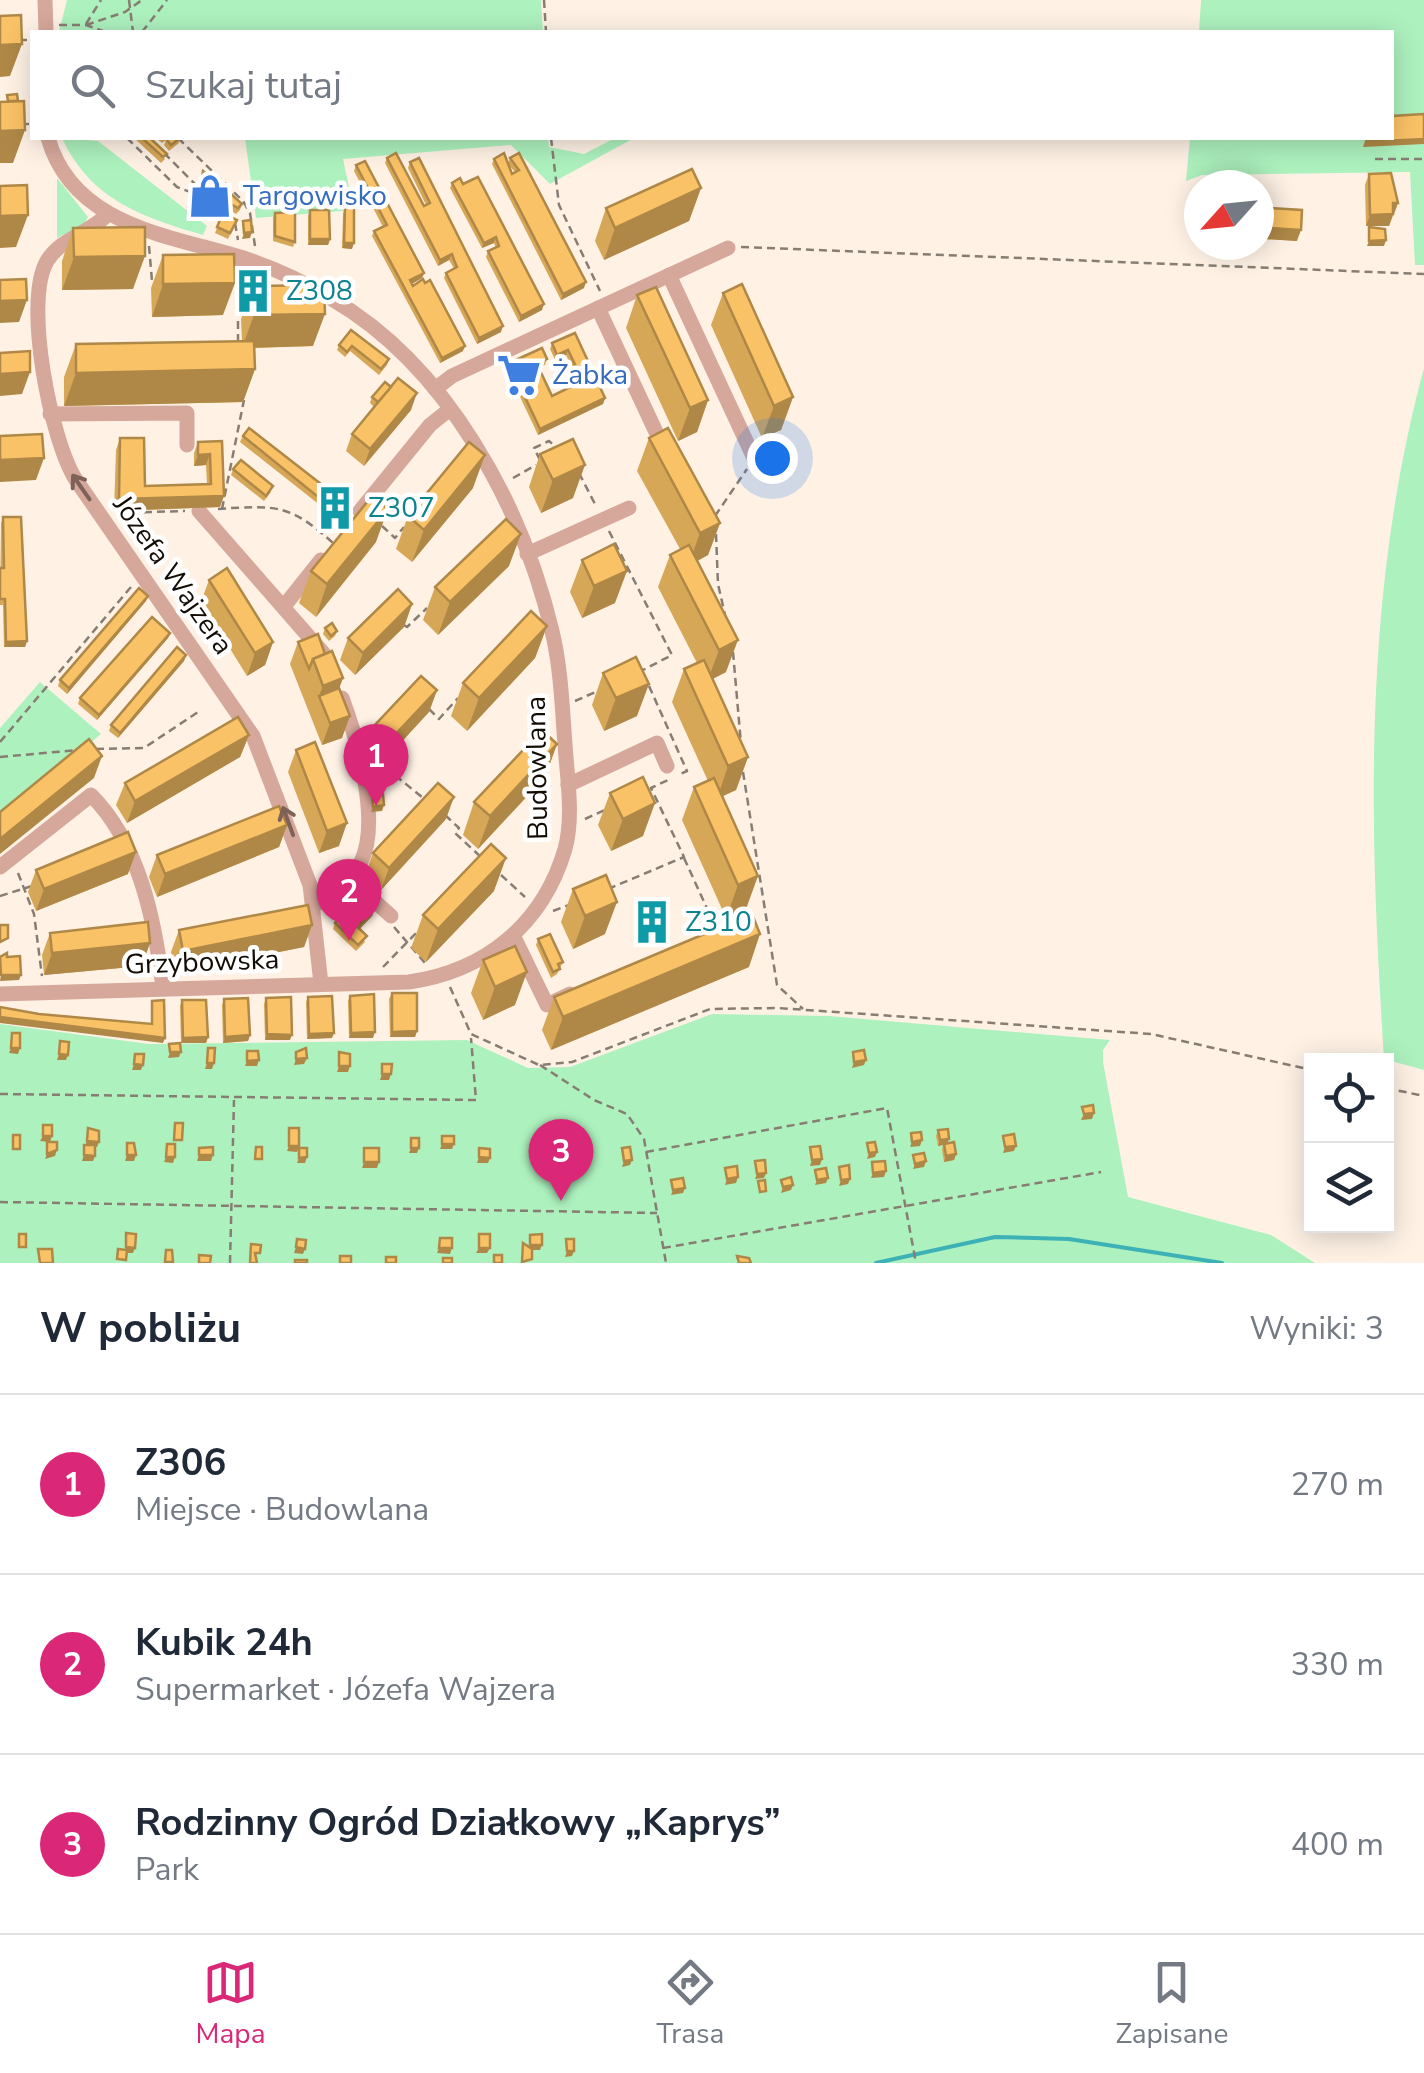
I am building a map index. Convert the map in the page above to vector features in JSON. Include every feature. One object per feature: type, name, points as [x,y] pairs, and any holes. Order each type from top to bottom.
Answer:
[{"type":"street","points":[[45,0],[52,29]]},
{"type":"street","name":"Budowlana","points":[[49,140],[73,183],[108,214],[146,232],[246,256],[334,300],[373,327],[435,390],[489,472],[528,554],[552,632],[563,707],[568,786],[569,822],[560,867],[538,909],[514,937]]},
{"type":"street","name":"Józefa Wajzera","points":[[108,214],[90,230],[67,241],[45,265],[40,280],[50,414],[65,464],[246,723],[287,816],[315,905],[321,984]]},
{"type":"street","points":[[435,390],[452,376],[728,248]]},
{"type":"street","points":[[241,303],[246,256]]},
{"type":"street","points":[[669,275],[754,458]]},
{"type":"street","points":[[602,306],[656,432]]},
{"type":"street","points":[[357,515],[430,425],[450,409]]},
{"type":"street","points":[[50,414],[188,413],[187,445]]},
{"type":"street","points":[[528,554],[629,508]]},
{"type":"street","points":[[199,511],[316,640],[330,668]]},
{"type":"street","points":[[285,605],[334,544]]},
{"type":"street","points":[[315,905],[362,861],[367,836],[359,745],[337,684]]},
{"type":"street","points":[[568,786],[657,743],[668,766]]},
{"type":"street","points":[[5,862],[91,795],[132,860],[153,920],[163,988]]},
{"type":"street","points":[[348,878],[391,916]]},
{"type":"street","points":[[514,937],[547,1004],[594,984]]},
{"type":"street","name":"Grzybowska","points":[[0,994],[368,983],[442,976],[514,937]]},
{"type":"path","points":[[86,25],[101,0]]},
{"type":"path","points":[[129,0],[133,30]]},
{"type":"path","points":[[52,29],[86,25],[142,0]]},
{"type":"path","points":[[144,30],[167,0]]},
{"type":"path","points":[[544,0],[546,30]]},
{"type":"path","points":[[86,25],[100,30]]},
{"type":"path","points":[[16,40],[30,40]]},
{"type":"path","points":[[16,124],[30,124]]},
{"type":"path","points":[[129,140],[177,187],[207,199]]},
{"type":"path","points":[[180,140],[243,201],[250,213],[246,256]]},
{"type":"path","points":[[551,140],[559,205],[602,306]]},
{"type":"path","points":[[161,149],[236,225],[246,256]]},
{"type":"path","points":[[1376,160],[1424,159]]},
{"type":"path","points":[[728,248],[765,244],[1424,274]]},
{"type":"path","points":[[149,245],[150,280],[167,280]]},
{"type":"path","points":[[238,346],[241,303]]},
{"type":"path","points":[[217,531],[244,398]]},
{"type":"path","points":[[506,481],[541,462],[534,448],[549,441],[562,452]]},
{"type":"path","points":[[725,616],[718,584],[715,514],[754,458]]},
{"type":"path","points":[[574,463],[672,655],[642,670],[687,771],[651,788],[722,942]]},
{"type":"path","points":[[104,518],[109,514],[262,507],[302,515],[334,544]]},
{"type":"path","points":[[357,515],[395,538],[407,524]]},
{"type":"path","points":[[0,742],[142,574]]},
{"type":"path","points":[[396,616],[406,627],[431,603]]},
{"type":"path","points":[[732,648],[747,815],[777,986],[804,1010]]},
{"type":"path","points":[[563,707],[610,685]]},
{"type":"path","points":[[420,700],[438,719],[465,690]]},
{"type":"path","points":[[0,757],[40,750],[144,748],[198,712]]},
{"type":"path","points":[[359,745],[426,798]]},
{"type":"path","points":[[569,822],[579,822],[615,805]]},
{"type":"path","points":[[437,808],[484,860]]},
{"type":"path","points":[[602,891],[684,857]]},
{"type":"path","points":[[5,862],[25,888],[34,914],[44,992]]},
{"type":"path","points":[[498,872],[538,909],[554,911],[570,904]]},
{"type":"path","points":[[0,896],[42,882]]},
{"type":"path","points":[[0,1094],[476,1100],[471,1034],[442,976],[406,943],[391,916]]},
{"type":"path","points":[[368,983],[419,930]]},
{"type":"path","points":[[539,1065],[572,1062],[710,1010],[804,1010],[1150,1034],[1304,1068]]},
{"type":"path","points":[[471,1034],[539,1065],[594,1100],[627,1114],[644,1140],[666,1263]]},
{"type":"path","points":[[1394,1090],[1424,1096]]},
{"type":"path","points":[[230,1263],[234,1099]]},
{"type":"path","points":[[646,1152],[887,1108],[916,1263]]},
{"type":"path","points":[[663,1248],[1100,1172]]},
{"type":"path","points":[[0,1202],[657,1212]]},
{"type":"green space","points":[[67,0],[541,0],[543,30],[60,30]]},
{"type":"green space","points":[[1201,0],[1424,0],[1424,265],[1415,265],[1410,172],[1274,174],[1274,170],[1187,170],[1190,140],[1394,140],[1394,30],[1199,30]]},
{"type":"green space","points":[[63,140],[98,141],[207,226],[203,235],[120,203],[87,176]]},
{"type":"green space","points":[[245,140],[548,140],[549,147],[584,154],[611,140],[630,140],[550,184],[511,145],[343,159],[354,210],[256,218]]},
{"type":"green space","points":[[57,178],[88,217],[84,224],[57,238]]},
{"type":"green space","points":[[1424,368],[1424,1070],[1394,1062],[1394,1053],[1384,1053],[1375,884],[1375,712],[1380,626],[1404,454]]},
{"type":"green space","points":[[40,682],[101,734],[0,820],[0,728]]},
{"type":"green space","points":[[712,1014],[829,1016],[1110,1040],[1103,1050],[1103,1062],[1128,1197],[1271,1235],[1315,1263],[0,1263],[0,1024],[149,1044],[467,1040],[528,1068],[570,1067]]},
{"type":"building","points":[[21,15],[22,44],[0,45],[0,16]]},
{"type":"building","points":[[17,94],[18,101],[8,101],[7,95]]},
{"type":"building","points":[[24,101],[25,130],[0,131],[0,102]]},
{"type":"building","points":[[1424,114],[1424,139],[1383,141],[1394,140],[1394,116]]},
{"type":"building","points":[[144,140],[152,140],[167,154],[163,157]]},
{"type":"building","points":[[396,153],[424,206],[430,203],[410,162],[419,158],[503,326],[479,338],[446,273],[457,267],[452,254],[440,260],[387,158]]},
{"type":"building","points":[[504,153],[512,174],[519,170],[510,158],[519,153],[586,282],[563,294],[494,159]]},
{"type":"building","points":[[365,161],[424,273],[410,280],[413,286],[423,279],[425,283],[430,280],[465,346],[442,358],[374,231],[387,225],[356,165]]},
{"type":"building","points":[[692,169],[701,188],[615,228],[606,208]]},
{"type":"building","points":[[203,171],[222,186],[218,191],[202,178]]},
{"type":"building","points":[[1391,173],[1398,203],[1393,203],[1393,214],[1370,215],[1369,174]]},
{"type":"building","points":[[478,177],[544,304],[521,316],[488,251],[499,246],[496,237],[484,243],[452,183],[460,178],[463,184]]},
{"type":"building","points":[[27,185],[28,215],[0,216],[0,186]]},
{"type":"building","points":[[231,194],[242,204],[238,208],[225,201]]},
{"type":"building","points":[[345,208],[354,208],[354,243],[344,243]]},
{"type":"building","points":[[1274,208],[1302,210],[1301,230],[1274,228]]},
{"type":"building","points":[[310,210],[329,210],[330,239],[310,239]]},
{"type":"building","points":[[295,212],[295,242],[275,236],[275,213]]},
{"type":"building","points":[[223,213],[237,220],[230,233],[217,227]]},
{"type":"building","points":[[251,220],[252,232],[244,233],[243,221]]},
{"type":"building","points":[[145,227],[145,256],[74,257],[73,228]]},
{"type":"building","points":[[1369,227],[1385,229],[1386,240],[1369,241]]},
{"type":"building","points":[[234,254],[235,283],[163,284],[163,255]]},
{"type":"building","points":[[26,279],[27,300],[0,301],[0,280]]},
{"type":"building","points":[[249,281],[261,281],[261,286],[253,286],[250,291]]},
{"type":"building","points":[[742,284],[793,397],[774,406],[723,293]]},
{"type":"building","points":[[324,285],[325,314],[254,315],[253,286]]},
{"type":"building","points":[[656,287],[708,400],[690,408],[637,295]]},
{"type":"building","points":[[351,330],[389,359],[381,369],[352,346],[347,352],[339,345]]},
{"type":"building","points":[[575,333],[605,398],[540,429],[509,363],[542,348],[547,359],[537,364],[552,396],[583,381],[568,350],[557,355],[552,343]]},
{"type":"building","points":[[254,341],[255,369],[76,373],[76,344]]},
{"type":"building","points":[[30,351],[30,372],[0,374],[0,353]]},
{"type":"building","points":[[398,378],[417,393],[370,449],[352,434]]},
{"type":"building","points":[[385,382],[391,387],[378,402],[372,397]]},
{"type":"building","points":[[249,428],[330,491],[323,501],[243,436]]},
{"type":"building","points":[[668,428],[720,523],[700,533],[649,438]]},
{"type":"building","points":[[42,434],[44,458],[0,460],[0,436]]},
{"type":"building","points":[[120,438],[144,438],[145,486],[211,484],[210,454],[198,455],[198,442],[222,441],[224,496],[119,499]]},
{"type":"building","points":[[573,439],[585,465],[553,480],[540,454]]},
{"type":"building","points":[[469,442],[485,455],[424,530],[408,516]]},
{"type":"building","points":[[782,448],[786,457],[777,461],[773,452]]},
{"type":"building","points":[[241,460],[273,486],[266,496],[233,469]]},
{"type":"building","points":[[337,494],[345,502],[338,510],[330,503]]},
{"type":"building","points":[[372,496],[388,509],[327,584],[311,571]]},
{"type":"building","points":[[3,517],[21,517],[27,641],[6,642],[5,599],[0,599]]},
{"type":"building","points":[[506,519],[521,534],[450,602],[435,587]]},
{"type":"building","points":[[614,544],[627,571],[594,586],[582,560]]},
{"type":"building","points":[[689,545],[738,640],[719,650],[670,555]]},
{"type":"building","points":[[227,568],[273,642],[255,653],[209,580]]},
{"type":"building","points":[[139,588],[148,596],[69,688],[60,680]]},
{"type":"building","points":[[398,589],[412,604],[363,653],[348,638]]},
{"type":"building","points":[[531,611],[547,626],[479,698],[463,683]]},
{"type":"building","points":[[152,617],[170,633],[99,715],[80,698]]},
{"type":"building","points":[[332,623],[337,631],[331,636],[325,628]]},
{"type":"building","points":[[318,634],[325,654],[313,659],[309,669],[298,642]]},
{"type":"building","points":[[177,647],[186,655],[120,733],[111,725]]},
{"type":"building","points":[[332,651],[343,678],[323,686],[313,659]]},
{"type":"building","points":[[636,657],[649,684],[616,698],[603,673]]},
{"type":"building","points":[[704,660],[748,757],[728,766],[684,669]]},
{"type":"building","points":[[421,676],[437,690],[390,740],[374,726]]},
{"type":"building","points":[[339,688],[350,716],[330,723],[319,696]]},
{"type":"building","points":[[238,717],[249,735],[135,801],[125,783]]},
{"type":"building","points":[[542,730],[557,744],[490,816],[474,802]]},
{"type":"building","points":[[89,739],[102,756],[0,839],[0,812]]},
{"type":"building","points":[[315,742],[347,823],[327,831],[296,750]]},
{"type":"building","points":[[643,777],[655,803],[623,819],[610,793]]},
{"type":"building","points":[[714,778],[758,876],[738,885],[694,787]]},
{"type":"building","points":[[438,783],[454,797],[389,868],[373,853]]},
{"type":"building","points":[[383,794],[384,805],[373,807],[372,796]]},
{"type":"building","points":[[279,806],[287,825],[165,874],[157,855]]},
{"type":"building","points":[[128,832],[136,852],[44,889],[36,870]]},
{"type":"building","points":[[491,844],[506,858],[438,929],[423,915]]},
{"type":"building","points":[[606,875],[617,902],[585,916],[573,889]]},
{"type":"building","points":[[359,888],[376,905],[360,922],[342,905]]},
{"type":"building","points":[[308,905],[312,925],[183,951],[179,930]]},
{"type":"building","points":[[656,910],[661,919],[651,923],[647,914]]},
{"type":"building","points":[[344,914],[367,936],[358,945],[335,923]]},
{"type":"building","points":[[752,914],[760,934],[563,1017],[554,997]]},
{"type":"building","points":[[148,922],[150,943],[52,953],[50,933]]},
{"type":"building","points":[[0,925],[8,925],[8,938],[0,942]]},
{"type":"building","points":[[550,934],[563,962],[553,972],[538,939]]},
{"type":"building","points":[[515,946],[527,972],[495,987],[483,960]]},
{"type":"building","points":[[7,953],[7,957],[20,956],[21,975],[1,975],[0,957]]},
{"type":"building","points":[[392,993],[417,993],[417,1031],[392,1032]]},
{"type":"building","points":[[374,994],[375,1032],[351,1033],[350,996]]},
{"type":"building","points":[[332,996],[334,1033],[309,1034],[308,997]]},
{"type":"building","points":[[291,997],[292,1035],[267,1034],[266,998]]},
{"type":"building","points":[[248,998],[250,1035],[225,1037],[224,999]]},
{"type":"building","points":[[164,1000],[165,1038],[0,1017],[0,1007],[152,1024],[152,1001]]},
{"type":"building","points":[[182,1000],[206,1000],[208,1037],[183,1038]]},
{"type":"building","points":[[12,1033],[20,1033],[20,1048],[11,1048]]},
{"type":"building","points":[[60,1041],[69,1042],[68,1055],[59,1054]]},
{"type":"building","points":[[180,1043],[181,1052],[170,1052],[169,1044]]},
{"type":"building","points":[[208,1048],[215,1048],[214,1063],[207,1063]]},
{"type":"building","points":[[306,1048],[307,1058],[296,1059],[296,1052]]},
{"type":"building","points":[[864,1050],[866,1060],[854,1062],[853,1052]]},
{"type":"building","points":[[247,1051],[258,1051],[259,1060],[247,1061]]},
{"type":"building","points":[[339,1052],[350,1054],[350,1066],[339,1066]]},
{"type":"building","points":[[135,1054],[144,1054],[143,1065],[134,1064]]},
{"type":"building","points":[[382,1064],[392,1064],[391,1074],[382,1074]]},
{"type":"building","points":[[1093,1105],[1094,1113],[1084,1114],[1082,1107]]},
{"type":"building","points":[[175,1123],[183,1123],[182,1140],[174,1140]]},
{"type":"building","points":[[43,1125],[52,1125],[52,1136],[43,1136]]},
{"type":"building","points":[[88,1128],[99,1131],[99,1142],[87,1141]]},
{"type":"building","points":[[289,1128],[299,1128],[299,1146],[289,1146]]},
{"type":"building","points":[[948,1129],[949,1139],[940,1140],[938,1130]]},
{"type":"building","points":[[921,1132],[922,1140],[912,1142],[911,1133]]},
{"type":"building","points":[[1014,1134],[1016,1146],[1005,1147],[1003,1136]]},
{"type":"building","points":[[13,1135],[20,1135],[20,1149],[13,1149]]},
{"type":"building","points":[[442,1136],[454,1136],[454,1144],[442,1144]]},
{"type":"building","points":[[411,1138],[419,1138],[419,1148],[411,1148]]},
{"type":"building","points":[[47,1142],[57,1142],[57,1150],[47,1154]]},
{"type":"building","points":[[875,1142],[877,1152],[869,1153],[867,1143]]},
{"type":"building","points":[[954,1142],[956,1154],[946,1156],[944,1144]]},
{"type":"building","points":[[127,1143],[134,1143],[136,1155],[127,1155]]},
{"type":"building","points":[[167,1144],[175,1144],[175,1157],[166,1157]]},
{"type":"building","points":[[84,1145],[95,1145],[95,1156],[84,1155]]},
{"type":"building","points":[[820,1146],[822,1159],[812,1160],[810,1147]]},
{"type":"building","points":[[213,1147],[213,1155],[199,1155],[199,1148]]},
{"type":"building","points":[[256,1147],[262,1147],[262,1159],[255,1159]]},
{"type":"building","points":[[630,1147],[632,1160],[624,1161],[622,1148]]},
{"type":"building","points":[[299,1148],[307,1148],[307,1157],[299,1158]]},
{"type":"building","points":[[364,1148],[379,1148],[379,1162],[364,1162]]},
{"type":"building","points":[[479,1148],[490,1149],[490,1158],[479,1157]]},
{"type":"building","points":[[571,1148],[572,1161],[565,1161],[564,1149]]},
{"type":"building","points":[[924,1153],[926,1161],[915,1164],[913,1155]]},
{"type":"building","points":[[765,1160],[766,1173],[757,1174],[755,1161]]},
{"type":"building","points":[[885,1161],[886,1171],[873,1173],[872,1162]]},
{"type":"building","points":[[849,1165],[850,1179],[841,1180],[839,1167]]},
{"type":"building","points":[[737,1166],[738,1177],[727,1179],[725,1168]]},
{"type":"building","points":[[826,1168],[828,1178],[817,1180],[815,1170]]},
{"type":"building","points":[[791,1177],[793,1185],[783,1187],[781,1180]]},
{"type":"building","points":[[683,1178],[685,1188],[673,1190],[671,1180]]},
{"type":"building","points":[[765,1180],[766,1191],[760,1192],[758,1181]]},
{"type":"building","points":[[126,1233],[136,1234],[135,1248],[126,1247]]},
{"type":"building","points":[[19,1234],[26,1234],[26,1247],[19,1247]]},
{"type":"building","points":[[479,1234],[490,1234],[490,1248],[479,1248]]},
{"type":"building","points":[[542,1234],[542,1245],[530,1245],[530,1235]]},
{"type":"building","points":[[440,1238],[452,1238],[452,1248],[439,1248]]},
{"type":"building","points":[[297,1239],[306,1240],[305,1249],[296,1247]]},
{"type":"building","points":[[566,1239],[574,1239],[574,1251],[567,1251]]},
{"type":"building","points":[[523,1243],[532,1249],[532,1259],[522,1262]]},
{"type":"building","points":[[251,1244],[261,1245],[260,1253],[255,1253],[257,1263],[250,1263]]},
{"type":"building","points":[[38,1249],[52,1249],[53,1263],[40,1263]]},
{"type":"building","points":[[118,1249],[127,1250],[126,1260],[117,1259]]},
{"type":"building","points":[[166,1250],[172,1250],[173,1262],[165,1262]]},
{"type":"building","points":[[199,1255],[211,1256],[210,1263],[199,1263]]},
{"type":"building","points":[[494,1255],[502,1255],[502,1263],[494,1263]]},
{"type":"building","points":[[340,1256],[351,1256],[351,1263],[340,1263]]},
{"type":"building","points":[[737,1256],[749,1258],[751,1263],[739,1263]]},
{"type":"waterway","points":[[876,1263],[995,1237],[1069,1239],[1222,1263]]},
{"type":"place","name":"Targowisko","points":[[210,196]]},
{"type":"place","name":"Z308","points":[[253,291]]},
{"type":"place","name":"Żabka","points":[[519,375]]},
{"type":"place","name":"Z307","points":[[335,508]]},
{"type":"place","name":"Z306","points":[[376,806]]},
{"type":"place","name":"Z310","points":[[652,922]]},
{"type":"place","name":"Kubik 24h","points":[[349,941]]},
{"type":"place","name":"Rodzinny Ogród Działkowy „Kaprys”","points":[[561,1201]]}]
